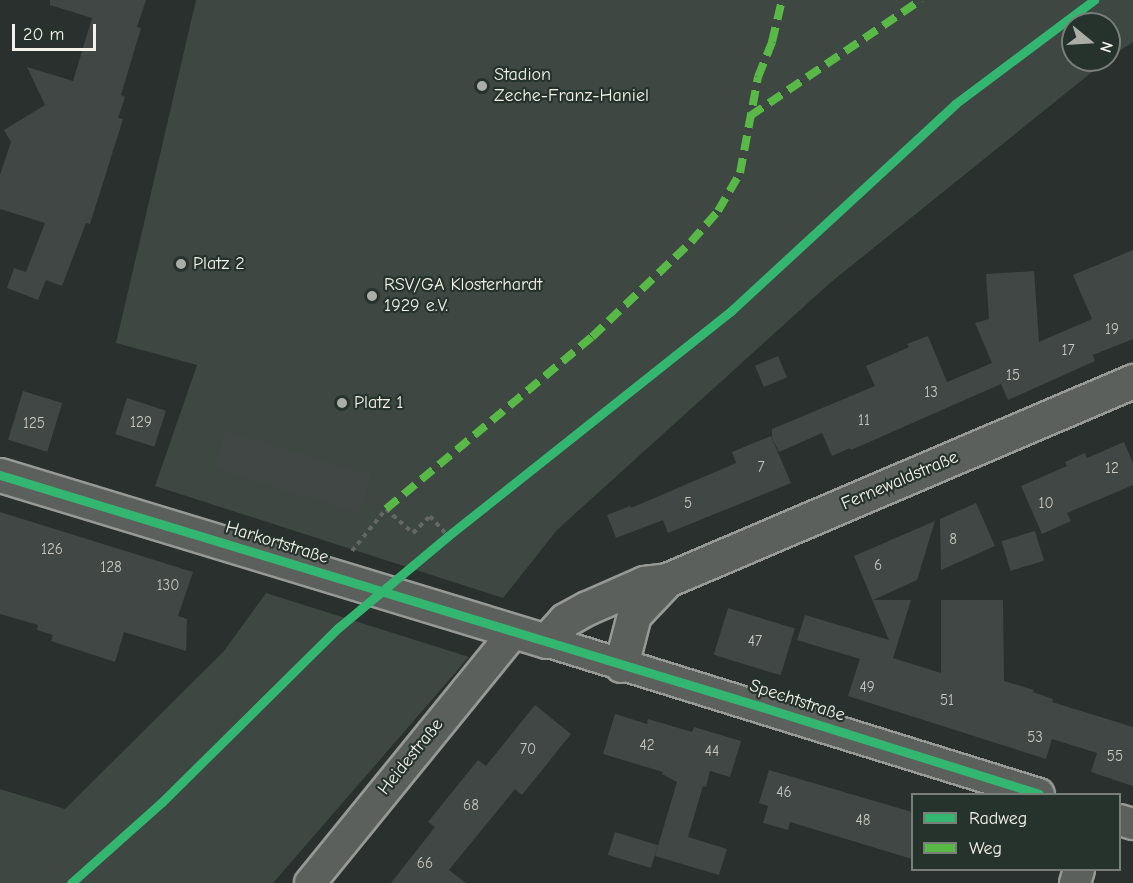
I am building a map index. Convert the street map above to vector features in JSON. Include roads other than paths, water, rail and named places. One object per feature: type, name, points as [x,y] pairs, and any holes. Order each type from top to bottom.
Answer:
[{"type":"street","name":"Fernewaldstraße","points":[[546,641],[565,620],[587,608],[644,583],[667,580],[1133,381]]},
{"type":"street","name":"Harkortstraße","points":[[0,475],[546,641]]},
{"type":"street","name":"Fernewaldstraße","points":[[621,665],[634,615],[667,580]]},
{"type":"street","name":"Heidestraße","points":[[310,883],[514,632]]},
{"type":"street","name":"Spechtstraße","points":[[546,641],[1033,793]]},
{"type":"place","name":"Stadion Zeche-Franz-Haniel","points":[[482,86]]},
{"type":"place","name":"Platz 2","points":[[181,264]]},
{"type":"place","name":"RSV/GA Klosterhardt 1929 e.V.","points":[[372,296]]},
{"type":"place","name":"Platz 1","points":[[342,403]]}]
